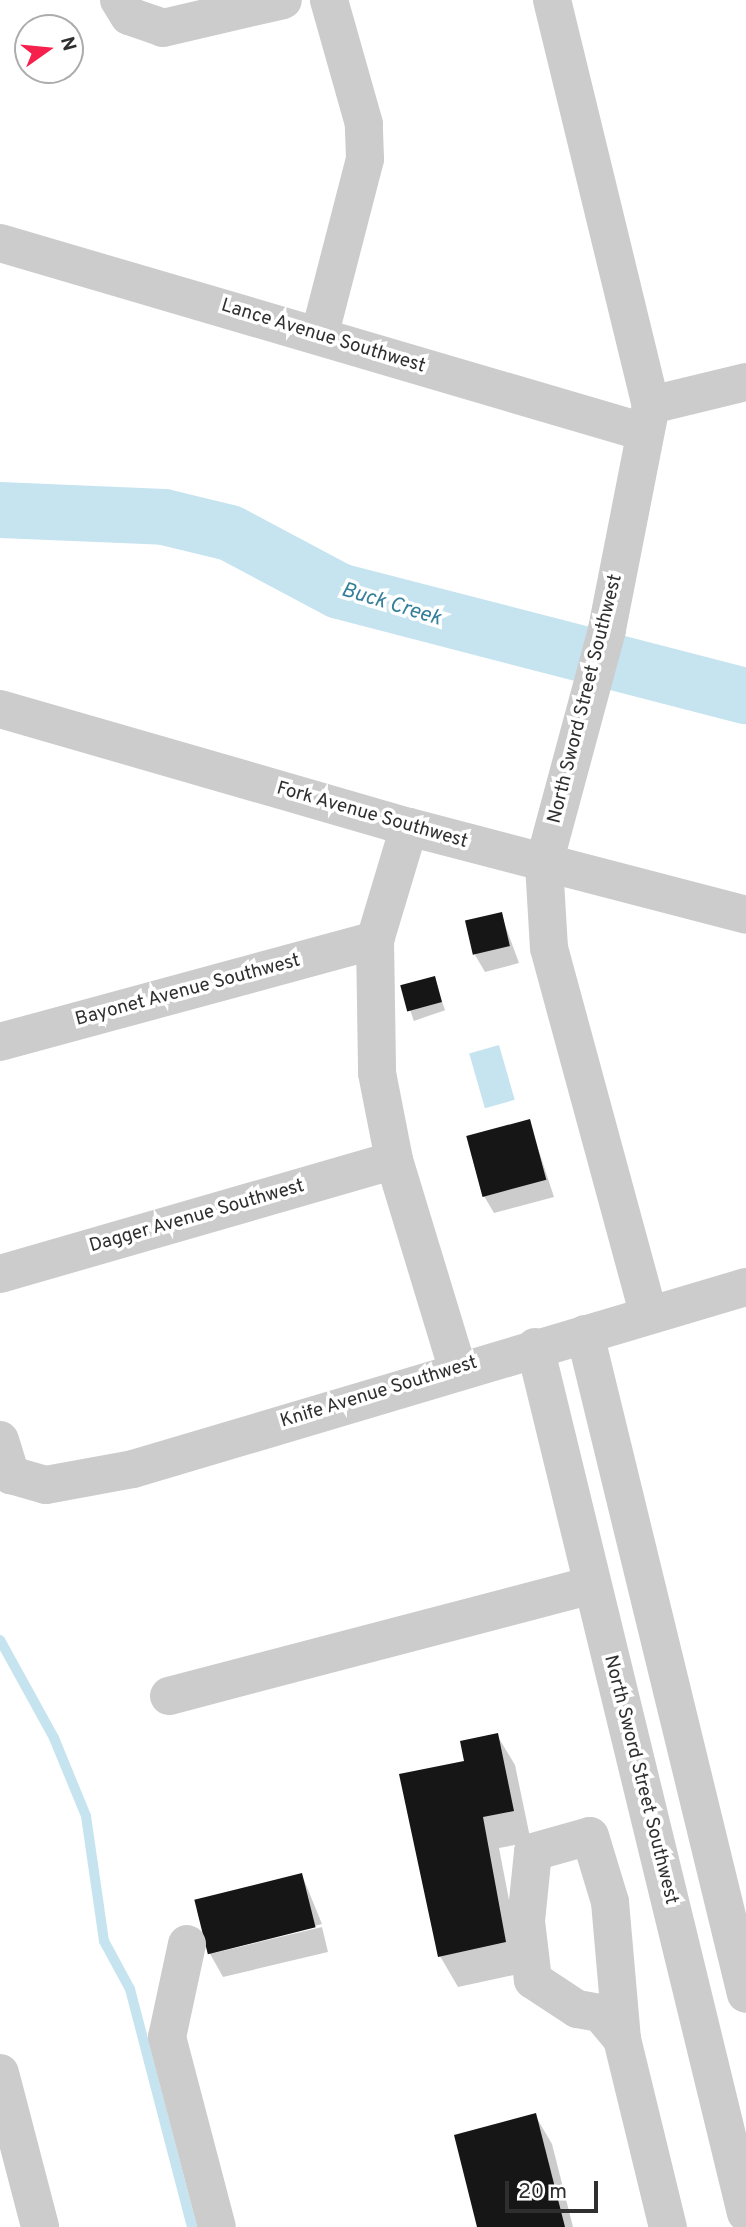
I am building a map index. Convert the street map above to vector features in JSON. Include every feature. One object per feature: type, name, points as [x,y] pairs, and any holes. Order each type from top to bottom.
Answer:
[{"type":"street","points":[[124,8],[163,28],[283,0]]},
{"type":"street","points":[[320,333],[365,159],[364,124],[329,0]]},
{"type":"street","name":"North Sword Street Southwest","points":[[552,0],[647,419],[607,630],[544,864],[549,948],[649,1315]]},
{"type":"street","name":"Lance Avenue Southwest","points":[[0,243],[320,333],[647,419]]},
{"type":"street","points":[[647,419],[746,382]]},
{"type":"street","name":"Fork Avenue Southwest","points":[[0,709],[409,827],[746,915]]},
{"type":"street","points":[[409,827],[375,940],[377,1073],[394,1160],[457,1368]]},
{"type":"street","name":"Bayonet Avenue Southwest","points":[[0,1042],[375,940]]},
{"type":"street","name":"Dagger Avenue Southwest","points":[[0,1274],[394,1160]]},
{"type":"street","name":"Knife Avenue Southwest","points":[[5,1457],[46,1485],[133,1469],[457,1368],[746,1287]]},
{"type":"street","points":[[585,1334],[746,1994]]},
{"type":"street","name":"North Sword Street Southwest","points":[[535,1347],[746,2213]]},
{"type":"street","points":[[169,1696],[592,1585]]},
{"type":"street","points":[[622,2039],[600,2013],[576,2009],[533,1980],[526,1921],[533,1852],[590,1836],[610,1902],[622,2039],[668,2227]]},
{"type":"street","points":[[187,1944],[167,2037],[217,2227]]},
{"type":"street","points":[[0,2073],[40,2227]]},
{"type":"water","points":[[499,1045],[515,1100],[485,1108],[469,1054]]},
{"type":"building","points":[[502,912],[510,946],[473,955],[465,921]]},
{"type":"building","points":[[435,976],[442,1002],[407,1011],[400,985]]},
{"type":"building","points":[[530,1119],[546,1180],[483,1197],[466,1136]]},
{"type":"building","points":[[498,1733],[514,1811],[483,1817],[506,1942],[438,1957],[399,1774],[464,1761],[460,1741]]},
{"type":"building","points":[[302,1873],[316,1927],[208,1954],[194,1900]]},
{"type":"building","points":[[536,2113],[565,2227],[477,2227],[454,2135]]},
{"type":"waterway","name":"Buck Creek","points":[[0,510],[164,517],[230,533],[339,591],[746,696]]},
{"type":"waterway","points":[[0,1640],[54,1738],[86,1816],[104,1941],[130,1989],[192,2227]]}]
